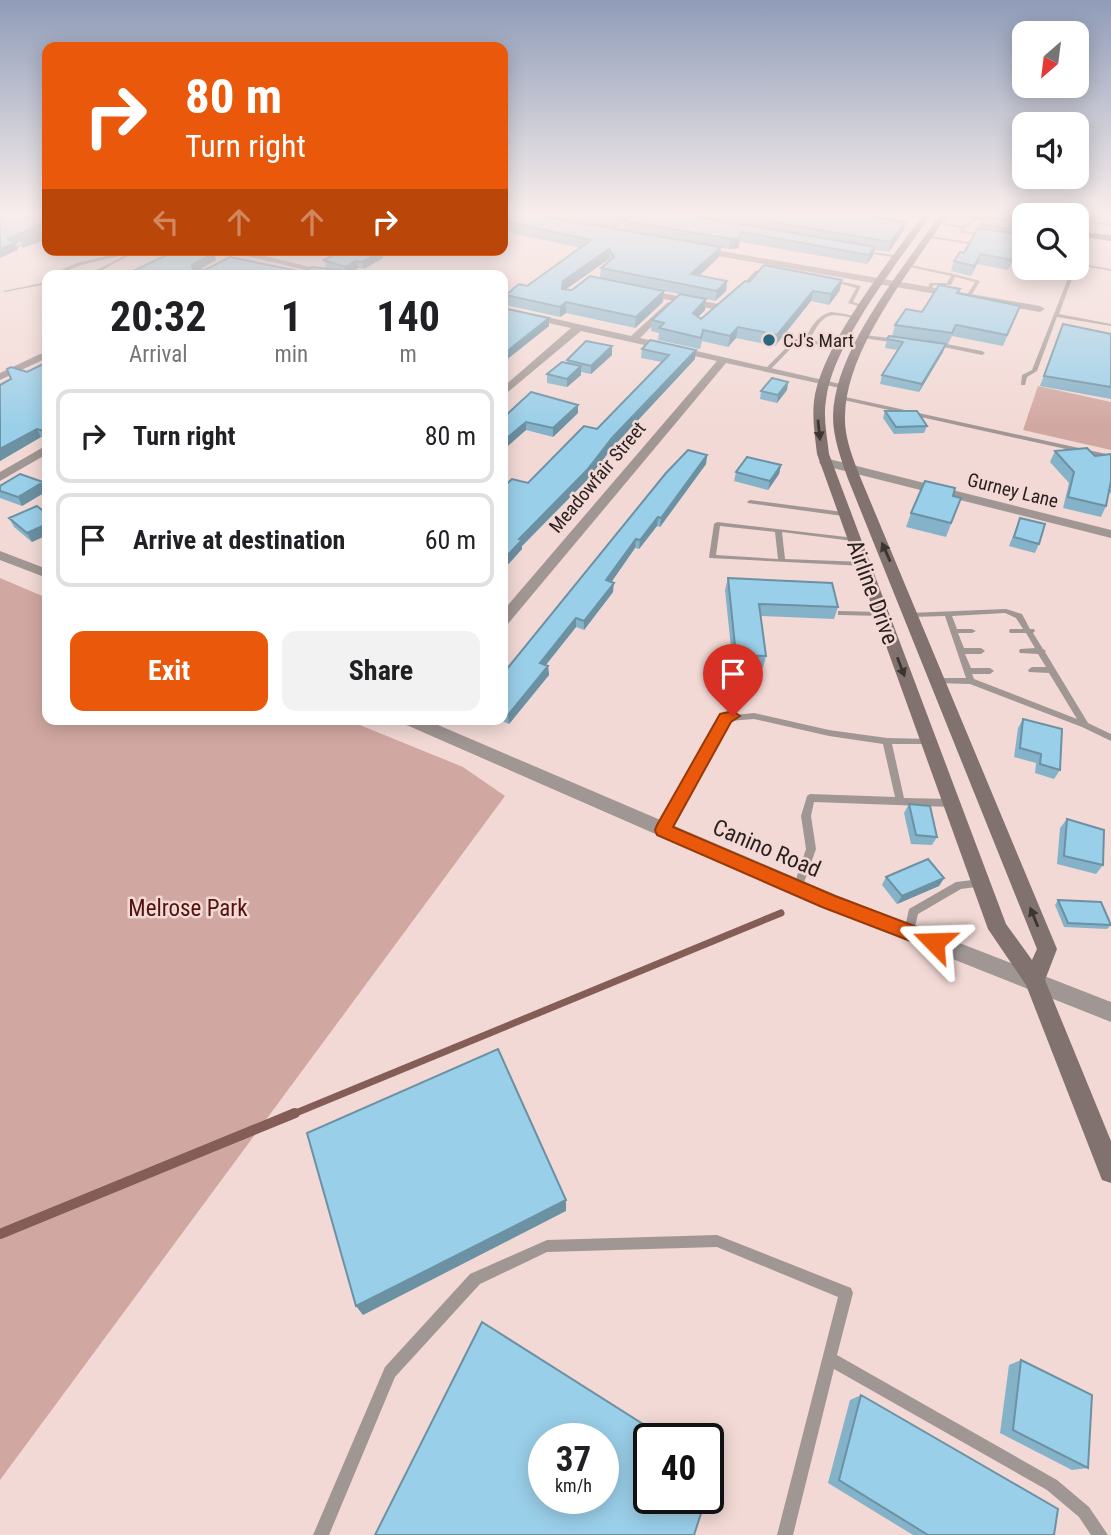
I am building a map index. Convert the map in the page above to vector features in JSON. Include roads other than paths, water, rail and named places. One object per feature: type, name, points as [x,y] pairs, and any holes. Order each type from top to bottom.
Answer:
[{"type":"main road","name":"Airline Drive","points":[[880,284],[836,347],[822,381],[818,429],[825,462],[998,929],[1034,980],[1111,1171]]},
{"type":"main road","name":"Airline Drive","points":[[900,284],[865,337],[846,372],[840,428],[851,469],[1047,949],[1034,980]]},
{"type":"main road","points":[[881,614],[912,615]]},
{"type":"street","points":[[900,284],[1040,309]]},
{"type":"street","points":[[625,289],[718,307]]},
{"type":"street","points":[[633,339],[675,299]]},
{"type":"street","points":[[709,316],[727,299]]},
{"type":"street","points":[[508,311],[822,381],[843,392]]},
{"type":"street","points":[[508,389],[579,327]]},
{"type":"street","points":[[0,377],[42,356]]},
{"type":"street","name":"Meadowfair Street","points":[[508,615],[724,359]]},
{"type":"street","points":[[0,477],[42,452]]},
{"type":"street","name":"Gurney Lane","points":[[825,462],[1111,534]]},
{"type":"street","points":[[0,555],[42,572]]},
{"type":"street","name":"Canino Road","points":[[424,725],[798,888],[1111,1012]]},
{"type":"lane","points":[[5,291],[42,284]]},
{"type":"lane","points":[[850,284],[859,288],[850,303],[859,312]]},
{"type":"lane","points":[[930,289],[932,284],[949,284]]},
{"type":"lane","points":[[969,295],[976,284]]},
{"type":"lane","points":[[1023,384],[1024,376],[1034,371],[1068,284]]},
{"type":"lane","points":[[1040,309],[1111,325]]},
{"type":"lane","points":[[808,340],[821,315],[830,312],[859,312]]},
{"type":"lane","points":[[865,337],[902,342]]},
{"type":"lane","points":[[768,369],[797,340],[836,347]]},
{"type":"lane","points":[[926,344],[982,353]]},
{"type":"lane","points":[[843,392],[1111,457]]},
{"type":"lane","points":[[750,502],[843,514]]},
{"type":"lane","points":[[853,539],[716,524],[712,557],[864,564]]},
{"type":"lane","points":[[778,530],[782,561]]},
{"type":"lane","points":[[912,615],[1006,611],[1019,616],[1031,631],[1085,725]]},
{"type":"lane","points":[[842,614],[881,614]]},
{"type":"lane","points":[[948,614],[971,681]]},
{"type":"lane","points":[[954,631],[972,631]]},
{"type":"lane","points":[[1013,631],[1031,631]]},
{"type":"lane","points":[[961,651],[981,651]]},
{"type":"lane","points":[[1023,651],[1042,651]]},
{"type":"lane","points":[[1032,670],[1053,670]]},
{"type":"lane","points":[[968,671],[990,671]]},
{"type":"lane","points":[[939,681],[971,681],[1085,725],[1111,738]]},
{"type":"lane","points":[[663,830],[726,718],[754,716],[829,733],[887,741],[929,741]]},
{"type":"lane","points":[[887,741],[900,801]]},
{"type":"lane","points":[[798,888],[811,849],[806,816],[810,798],[951,803]]},
{"type":"lane","points":[[909,932],[913,912],[959,885],[981,883]]},
{"type":"lane","points":[[321,1535],[390,1372],[475,1279],[547,1246],[717,1241],[846,1293],[785,1535]]},
{"type":"lane","points":[[830,1359],[1052,1485],[1084,1512],[1100,1535]]},
{"type":"waterway","points":[[291,1115],[781,913]]},
{"type":"waterway","points":[[0,1234],[295,1113]]},
{"type":"place","name":"CJ's Mart","points":[[769,340]]},
{"type":"park label","name":"Melrose Park","points":[[188,908]]}]
